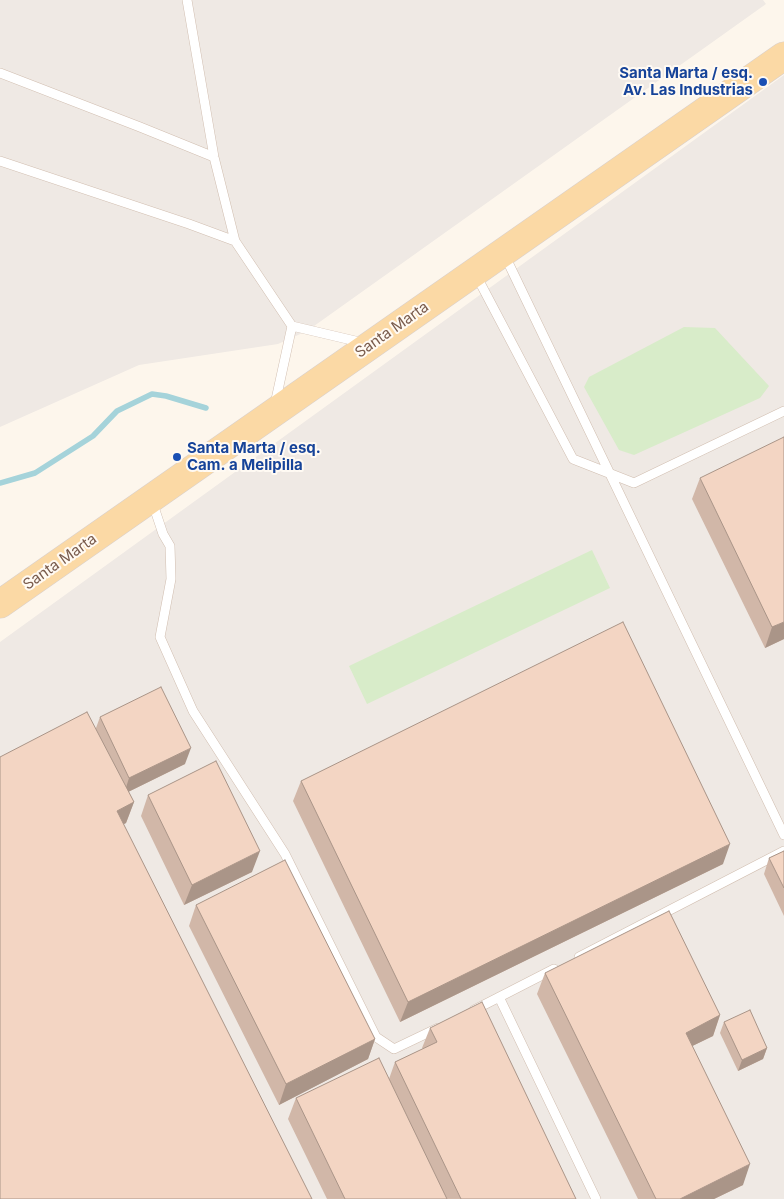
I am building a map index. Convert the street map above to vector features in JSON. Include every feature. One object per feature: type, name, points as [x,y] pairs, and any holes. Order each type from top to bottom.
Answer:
[{"type":"main road","name":"Santa Marta","points":[[0,604],[784,56]]},
{"type":"lane","points":[[187,0],[214,157],[235,241],[292,326],[371,345]]},
{"type":"lane","points":[[0,73],[214,157]]},
{"type":"lane","points":[[0,161],[235,241]]},
{"type":"lane","points":[[503,252],[784,835]]},
{"type":"lane","points":[[475,273],[573,460],[634,483],[784,411]]},
{"type":"lane","points":[[273,414],[292,326]]},
{"type":"lane","points":[[151,498],[163,534],[170,546],[171,579],[160,637],[193,711],[285,854],[376,1037],[394,1049],[444,1025]]},
{"type":"lane","points":[[469,1013],[784,851]]},
{"type":"lane","points":[[499,997],[596,1199]]},
{"type":"shaded area","points":[[0,0],[763,0],[766,4],[307,331],[278,344],[139,365],[0,427]]},
{"type":"shaded area","points":[[784,75],[784,1199],[0,1199],[0,642]]},
{"type":"green space","points":[[684,327],[715,328],[769,386],[760,398],[634,455],[619,450],[584,387],[589,377]]},
{"type":"green space","points":[[592,550],[610,588],[367,704],[349,666]]},
{"type":"building","points":[[784,437],[784,622],[772,627],[700,478]]},
{"type":"building","points":[[623,622],[730,844],[408,1002],[301,781]]},
{"type":"building","points":[[161,687],[191,748],[129,778],[100,717]]},
{"type":"building","points":[[87,712],[134,802],[117,811],[312,1199],[0,1199],[0,757]]},
{"type":"building","points":[[216,761],[260,851],[192,885],[148,795]]},
{"type":"building","points":[[784,851],[784,888],[769,858]]},
{"type":"building","points":[[285,860],[375,1039],[286,1084],[196,905]]},
{"type":"building","points":[[669,911],[720,1015],[686,1033],[750,1164],[680,1199],[656,1199],[545,973]]},
{"type":"building","points":[[482,1002],[576,1199],[461,1199],[395,1062],[437,1042],[430,1028]]},
{"type":"building","points":[[750,1010],[767,1048],[742,1060],[724,1022]]},
{"type":"building","points":[[379,1058],[447,1199],[345,1199],[296,1098]]},
{"type":"waterway","points":[[0,483],[35,473],[93,436],[117,411],[152,394],[166,396],[206,408]]},
{"type":"place","name":"Santa Marta / esq. Av. Las Industrias","points":[[763,82]]},
{"type":"place","name":"Santa Marta / esq. Cam. a Melipilla","points":[[177,457]]}]
